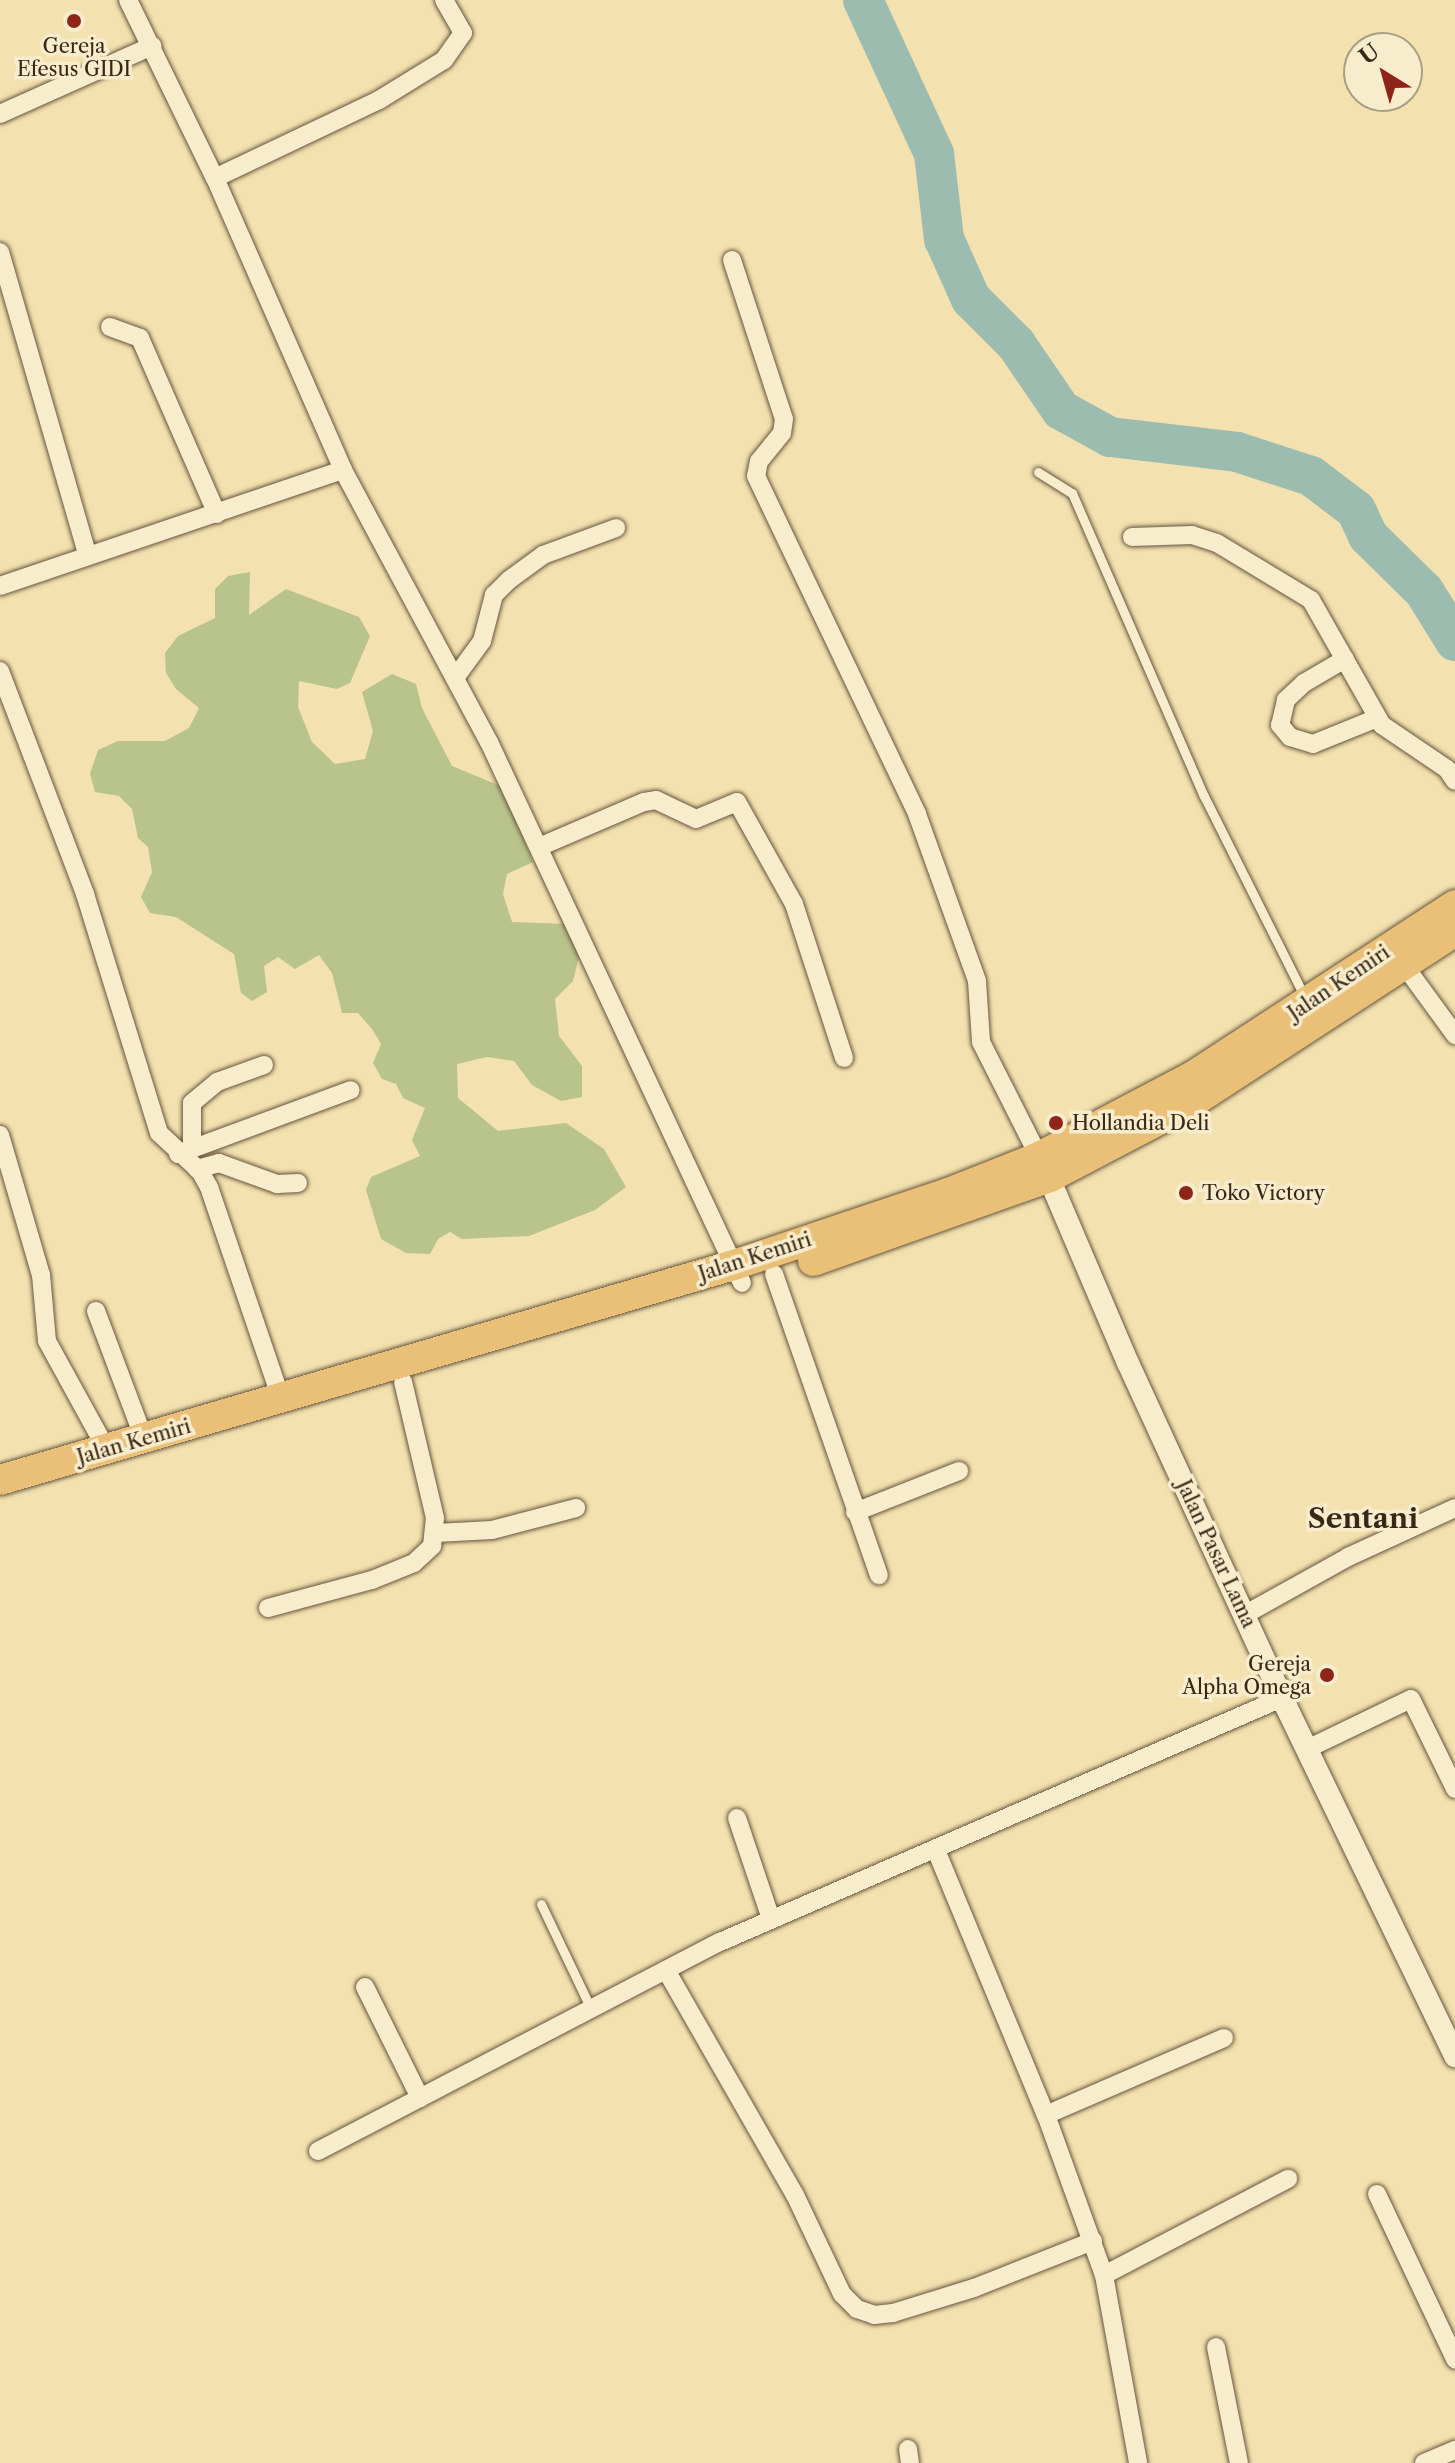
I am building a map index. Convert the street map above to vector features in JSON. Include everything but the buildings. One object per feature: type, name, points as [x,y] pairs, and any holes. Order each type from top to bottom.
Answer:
[{"type":"highway","name":"Jalan Kemiri","points":[[0,1480],[96,1460],[403,1382],[738,1274],[951,1192],[1045,1167],[1309,1005],[1455,905]]},
{"type":"highway","name":"Jalan Kemiri","points":[[96,1460],[144,1439],[281,1398],[738,1274],[774,1274],[1045,1167],[1193,1102],[1455,931]]},
{"type":"highway","points":[[0,1501],[96,1460]]},
{"type":"street","points":[[128,0],[215,178],[343,470],[455,678],[539,847],[738,1274]]},
{"type":"street","points":[[215,178],[379,100],[444,60],[463,33],[458,17],[444,0]]},
{"type":"street","points":[[0,114],[152,46]]},
{"type":"street","points":[[0,252],[88,556]]},
{"type":"street","points":[[732,260],[784,419],[782,433],[759,461],[756,476],[917,814],[977,981],[981,1042],[1045,1167]]},
{"type":"street","points":[[110,327],[140,338],[217,514]]},
{"type":"street","points":[[0,586],[343,470]]},
{"type":"street","points":[[455,678],[482,641],[494,595],[509,580],[543,555],[616,528]]},
{"type":"street","points":[[1132,537],[1192,535],[1240,556],[1311,600],[1377,718],[1447,769],[1455,781]]},
{"type":"street","points":[[1345,659],[1304,683],[1286,700],[1280,725],[1290,737],[1313,744],[1377,718]]},
{"type":"street","points":[[0,671],[75,864],[127,1016],[159,1133],[185,1151],[209,1187],[281,1398]]},
{"type":"street","points":[[539,847],[644,802],[656,800],[696,819],[737,802],[794,904],[844,1058]]},
{"type":"street","points":[[1404,965],[1455,1035]]},
{"type":"street","points":[[185,1151],[192,1103],[217,1082],[264,1065]]},
{"type":"street","points":[[185,1151],[351,1090]]},
{"type":"street","points":[[0,1135],[41,1275],[47,1341],[96,1460]]},
{"type":"street","points":[[197,1169],[219,1163],[277,1184],[298,1183]]},
{"type":"street","name":"Jalan Pasar Lama","points":[[1045,1167],[1128,1363],[1282,1698],[1452,2042]]},
{"type":"street","points":[[774,1274],[879,1575]]},
{"type":"street","points":[[96,1311],[144,1439]]},
{"type":"street","points":[[268,1608],[414,1563],[432,1546],[436,1533],[403,1382]]},
{"type":"street","points":[[855,1512],[959,1471]]},
{"type":"street","points":[[436,1533],[492,1530],[576,1508]]},
{"type":"street","points":[[1244,1615],[1348,1557],[1455,1508]]},
{"type":"street","points":[[318,2151],[666,1970],[771,1919],[1282,1698]]},
{"type":"street","points":[[1307,1749],[1411,1699],[1455,1789]]},
{"type":"street","points":[[737,1818],[771,1919]]},
{"type":"street","points":[[936,1850],[1046,2115],[1093,2241],[1104,2275],[1138,2463]]},
{"type":"street","points":[[666,1970],[795,2195],[842,2294],[857,2309],[874,2315],[893,2313],[1093,2241]]},
{"type":"street","points":[[365,1987],[420,2098]]},
{"type":"street","points":[[1046,2115],[1224,2038]]},
{"type":"street","points":[[1104,2275],[1288,2179]]},
{"type":"street","points":[[1377,2194],[1455,2359]]},
{"type":"street","points":[[1216,2347],[1239,2463]]},
{"type":"street","points":[[1424,2463],[1455,2450]]},
{"type":"lane","points":[[1038,472],[1072,493],[1195,776],[1309,1005]]},
{"type":"lane","points":[[541,1904],[592,2011]]},
{"type":"green space","points":[[250,572],[249,615],[286,589],[359,617],[370,636],[350,683],[337,689],[299,681],[298,707],[312,742],[335,764],[365,759],[373,731],[362,692],[392,674],[416,684],[422,708],[452,766],[503,787],[533,862],[507,874],[503,894],[512,922],[566,924],[580,952],[573,981],[555,999],[559,1036],[582,1066],[582,1097],[561,1101],[532,1085],[514,1061],[487,1057],[457,1064],[458,1098],[498,1131],[566,1123],[604,1149],[626,1187],[595,1210],[529,1236],[462,1239],[450,1232],[438,1239],[430,1254],[406,1253],[381,1239],[366,1190],[371,1177],[420,1156],[412,1140],[425,1108],[403,1098],[396,1084],[382,1079],[373,1063],[381,1044],[372,1029],[358,1013],[342,1013],[332,973],[319,955],[295,969],[278,957],[264,966],[267,992],[252,1001],[241,993],[234,954],[176,917],[150,913],[141,897],[152,872],[148,847],[138,838],[132,809],[119,796],[95,792],[90,774],[98,750],[118,741],[165,741],[189,728],[199,708],[176,689],[166,673],[165,653],[178,636],[215,618],[215,589],[228,576]]},
{"type":"waterway","points":[[863,0],[934,154],[944,239],[971,299],[1016,344],[1061,410],[1110,437],[1237,452],[1311,476],[1356,510],[1368,536],[1424,591],[1455,641]]},
{"type":"place","name":"Gereja Efesus GIDI","points":[[74,21]]},
{"type":"place","name":"Hollandia Deli","points":[[1056,1123]]},
{"type":"place","name":"Toko Victory","points":[[1186,1193]]},
{"type":"place","name":"Gereja Alpha Omega","points":[[1327,1675]]},
{"type":"district","name":"Sentani","points":[[1363,1518]]}]
